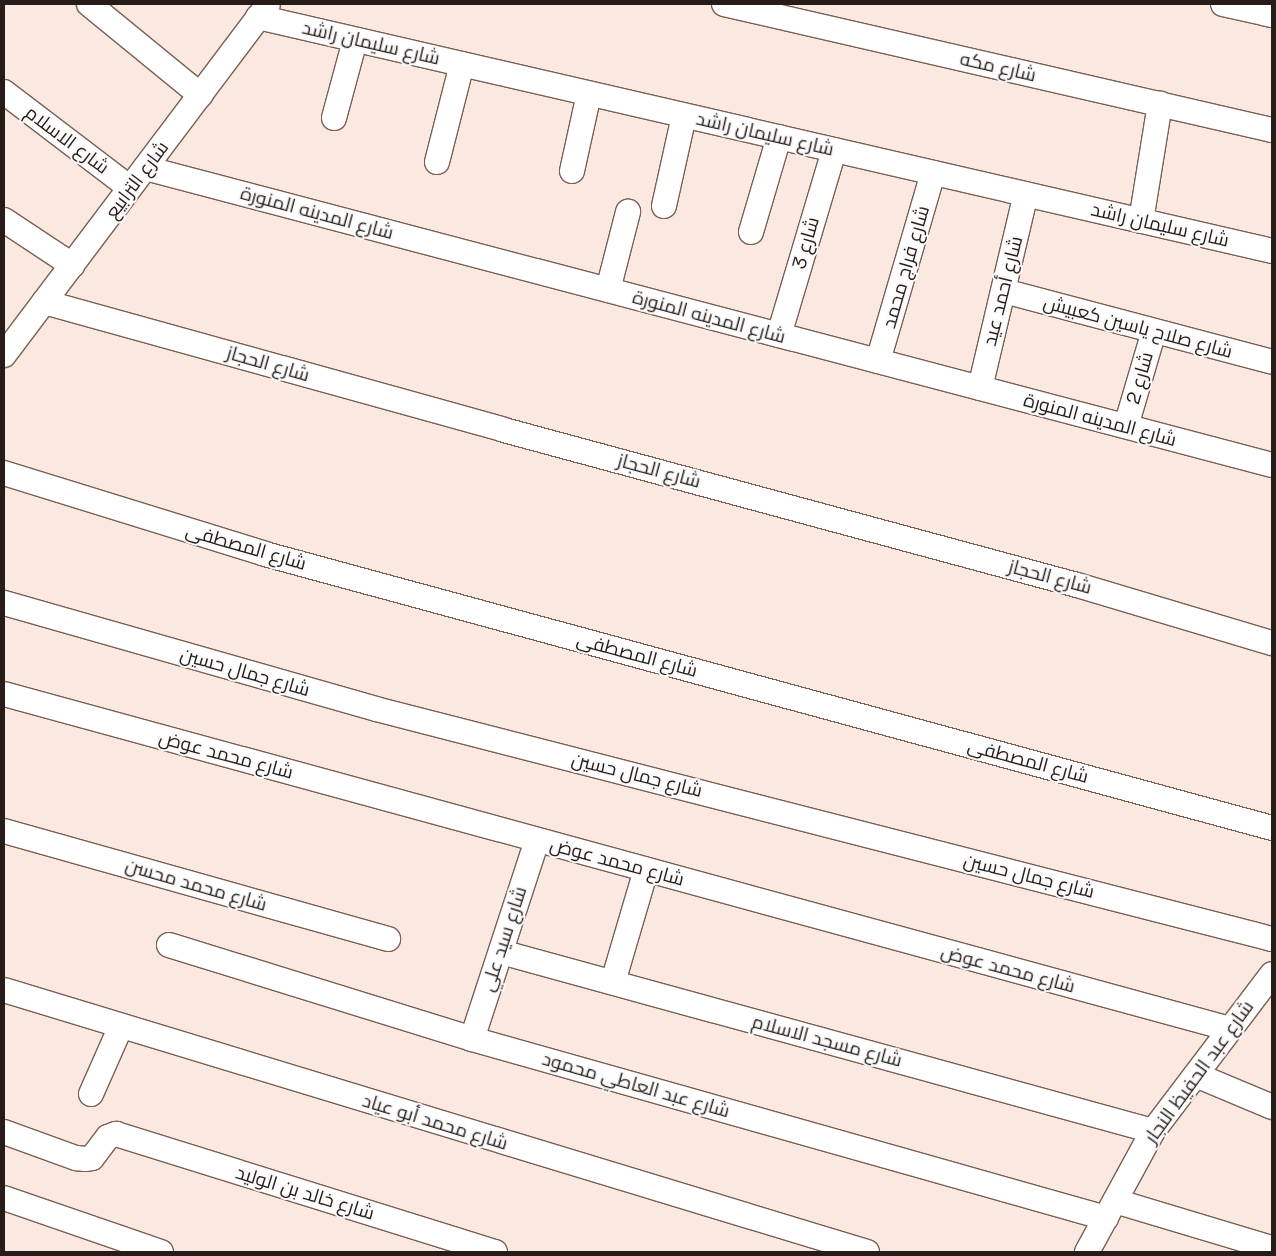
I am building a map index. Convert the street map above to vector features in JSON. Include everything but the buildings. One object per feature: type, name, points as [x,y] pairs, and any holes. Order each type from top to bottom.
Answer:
[{"type":"street","points":[[89,4],[200,95]]},
{"type":"street","name":"شارع مكه","points":[[724,4],[1272,130]]},
{"type":"street","points":[[1223,4],[1272,15]]},
{"type":"street","name":"شارع الترابيع","points":[[4,355],[264,11]]},
{"type":"street","name":"شارع سليمان راشد","points":[[264,11],[355,40],[1272,251]]},
{"type":"street","points":[[334,118],[355,40]]},
{"type":"street","points":[[437,162],[462,64]]},
{"type":"street","name":"شارع الاسلام","points":[[4,92],[130,188]]},
{"type":"street","points":[[572,171],[589,94]]},
{"type":"street","points":[[1141,221],[1160,104]]},
{"type":"street","points":[[664,206],[684,116]]},
{"type":"street","points":[[751,232],[779,137]]},
{"type":"street","name":"شارع 3","points":[[779,335],[834,150]]},
{"type":"street","name":"شارع المدينه المنورة","points":[[146,168],[1272,465]]},
{"type":"street","name":"شارع فراج محمد","points":[[878,361],[933,173]]},
{"type":"street","name":"شارع أحمد عيد","points":[[980,388],[1026,194]]},
{"type":"street","points":[[608,290],[628,212]]},
{"type":"street","points":[[4,220],[72,266]]},
{"type":"street","name":"شارع صلاح ياسين كعبيش","points":[[1004,291],[1272,362]]},
{"type":"street","name":"شارع الحجاز","points":[[44,302],[513,432],[1078,585],[1272,644]]},
{"type":"street","name":"شارع 2","points":[[1126,426],[1154,331]]},
{"type":"street","name":"شارع المصطفى","points":[[4,474],[265,554],[1272,828]]},
{"type":"street","name":"شارع جمال حسين","points":[[4,603],[376,708],[1272,939]]},
{"type":"street","name":"شارع محمد عوض","points":[[4,694],[1230,1029]]},
{"type":"street","name":"شارع محمد محسن","points":[[4,831],[388,939]]},
{"type":"street","name":"شارع سيد علي","points":[[472,1039],[537,840]]},
{"type":"street","points":[[614,982],[646,870]]},
{"type":"street","name":"شارع عبد العاطي محمود","points":[[169,945],[472,1039],[1110,1209],[1272,1248]]},
{"type":"street","name":"شارع مسجد الاسلام","points":[[501,952],[1153,1130]]},
{"type":"street","name":"شارع عبد الحفيظ النجار","points":[[1087,1252],[1153,1130],[1272,974]]},
{"type":"street","name":"شارع محمد أبو عياد","points":[[4,990],[867,1252]]},
{"type":"street","points":[[90,1094],[121,1026]]},
{"type":"street","points":[[1196,1075],[1272,1107]]},
{"type":"street","name":"شارع خالد بن الوليد","points":[[4,1132],[76,1158],[85,1159],[92,1158],[108,1137],[116,1134],[495,1252]]},
{"type":"street","points":[[4,1198],[161,1252]]}]
